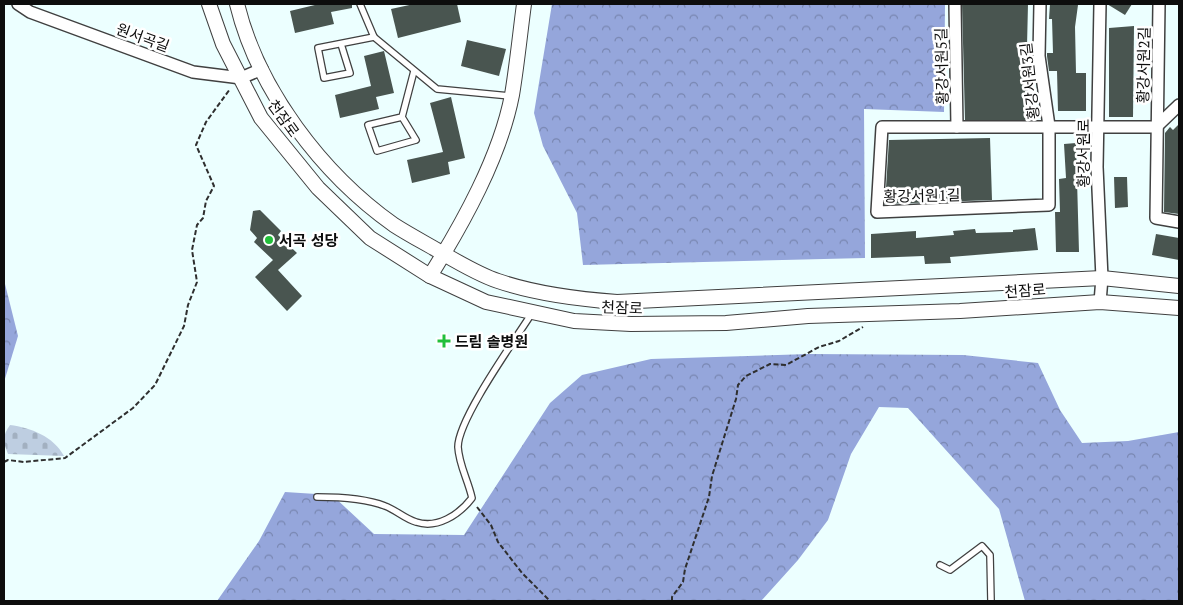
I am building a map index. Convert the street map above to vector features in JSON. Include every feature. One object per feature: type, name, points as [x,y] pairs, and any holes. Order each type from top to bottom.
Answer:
[{"type":"street","name":"원서곡길","points":[[18,4],[30,12],[193,72],[238,78]]},
{"type":"street","name":"천잠로","points":[[209,4],[223,44],[238,78],[261,118],[318,188],[370,238],[430,276],[486,302],[574,321],[631,324],[726,323],[808,316],[873,315],[1100,302],[1179,308]]},
{"type":"street","name":"천잠로","points":[[237,4],[242,25],[262,69],[295,125],[330,169],[394,225],[444,254],[496,280],[575,299],[617,302],[1102,278],[1179,286]]},
{"type":"street","points":[[430,276],[444,254],[489,166],[502,132],[512,96],[524,4]]},
{"type":"street","name":"황강서원5길","points":[[955,4],[957,127]]},
{"type":"street","name":"황강서원3길","points":[[1040,4],[1039,56],[1049,126]]},
{"type":"street","name":"황강서원로","points":[[1100,4],[1097,167],[1102,278],[1100,302]]},
{"type":"street","name":"황강서원2길","points":[[1159,4],[1156,218],[1179,222]]},
{"type":"street","points":[[238,78],[262,69]]},
{"type":"street","name":"황강서원2길","points":[[1156,127],[1179,104]]},
{"type":"street","name":"황강서원1길","points":[[1049,126],[1049,205],[877,212],[882,126],[1049,126],[1098,128],[1156,127]]},
{"type":"lane","points":[[360,4],[374,38],[437,89],[512,96]]},
{"type":"lane","points":[[342,44],[350,73],[324,78],[318,48],[374,38]]},
{"type":"lane","points":[[402,117],[368,125],[377,151],[416,140],[402,117],[414,71]]},
{"type":"lane","points":[[317,497],[341,497],[385,506],[415,522],[431,525],[453,516],[472,498],[461,468],[458,445],[461,430],[494,372],[532,313]]},
{"type":"lane","points":[[940,565],[950,570],[982,546],[990,556],[991,601]]},
{"type":"path","points":[[4,462],[8,460],[24,462],[64,458],[133,408],[155,385],[184,326],[188,305],[197,282],[192,250],[197,225],[203,218],[206,201],[214,186],[196,145],[206,122],[238,78]]},
{"type":"path","points":[[672,601],[672,597],[683,582],[685,569],[709,497],[712,476],[736,399],[738,384],[746,376],[770,364],[786,365],[819,347],[839,342],[861,329],[873,315]]},
{"type":"path","points":[[474,504],[491,525],[498,542],[522,573],[550,601]]},
{"type":"green space","points":[[552,4],[945,4],[944,112],[864,109],[865,258],[583,265],[577,213],[543,146],[534,113]]},
{"type":"green space","points":[[4,280],[18,336],[4,382]]},
{"type":"green space","points":[[809,354],[963,355],[1038,363],[1060,410],[1082,443],[1128,441],[1179,432],[1179,601],[1025,601],[999,509],[908,408],[879,407],[851,454],[828,520],[798,560],[761,601],[217,601],[259,541],[285,492],[332,495],[374,534],[464,535],[550,403],[582,375],[651,359]]},
{"type":"green space","points":[[10,425],[26,428],[48,438],[64,456],[8,454],[4,439]]},
{"type":"building","points":[[319,4],[352,4],[352,8],[331,12],[334,24],[295,33],[290,11]]},
{"type":"building","points":[[414,4],[457,4],[461,22],[398,38],[391,9]]},
{"type":"building","points":[[962,4],[1028,4],[1027,46],[1028,53],[1032,53],[1034,71],[1028,71],[1028,120],[965,120]]},
{"type":"building","points":[[1050,4],[1078,5],[1075,27],[1076,73],[1086,73],[1086,111],[1058,111],[1057,71],[1049,71],[1047,56],[1047,53],[1053,53],[1052,19],[1049,19]]},
{"type":"building","points":[[1107,4],[1132,4],[1125,15]]},
{"type":"building","points":[[1134,26],[1133,117],[1109,117],[1109,28]]},
{"type":"building","points":[[467,40],[506,49],[499,76],[461,66]]},
{"type":"building","points":[[384,51],[394,93],[376,97],[379,109],[340,118],[335,95],[371,86],[364,56]]},
{"type":"building","points":[[451,97],[465,158],[448,162],[450,174],[412,183],[407,160],[443,152],[430,103]]},
{"type":"building","points":[[1179,124],[1179,214],[1164,212],[1165,133],[1170,127],[1173,130]]},
{"type":"building","points":[[990,138],[992,200],[885,204],[889,140]]},
{"type":"building","points":[[1076,143],[1079,252],[1056,252],[1055,212],[1060,212],[1059,179],[1066,178],[1064,144]]},
{"type":"building","points":[[1114,177],[1127,177],[1128,207],[1115,208]]},
{"type":"building","points":[[260,210],[281,231],[278,235],[297,253],[278,270],[302,296],[287,311],[255,277],[273,260],[254,242],[257,238],[250,230],[253,211]]},
{"type":"building","points":[[1035,228],[1038,250],[950,257],[951,263],[925,264],[924,256],[871,258],[871,234],[916,231],[916,238],[954,235],[953,231],[975,229],[976,233],[1013,232],[1013,230]]},
{"type":"building","points":[[1156,234],[1179,238],[1179,260],[1152,255]]},
{"type":"place","name":"서곡 성당","points":[[269,240]]},
{"type":"place","name":"드림 솔병원","points":[[444,341]]}]
